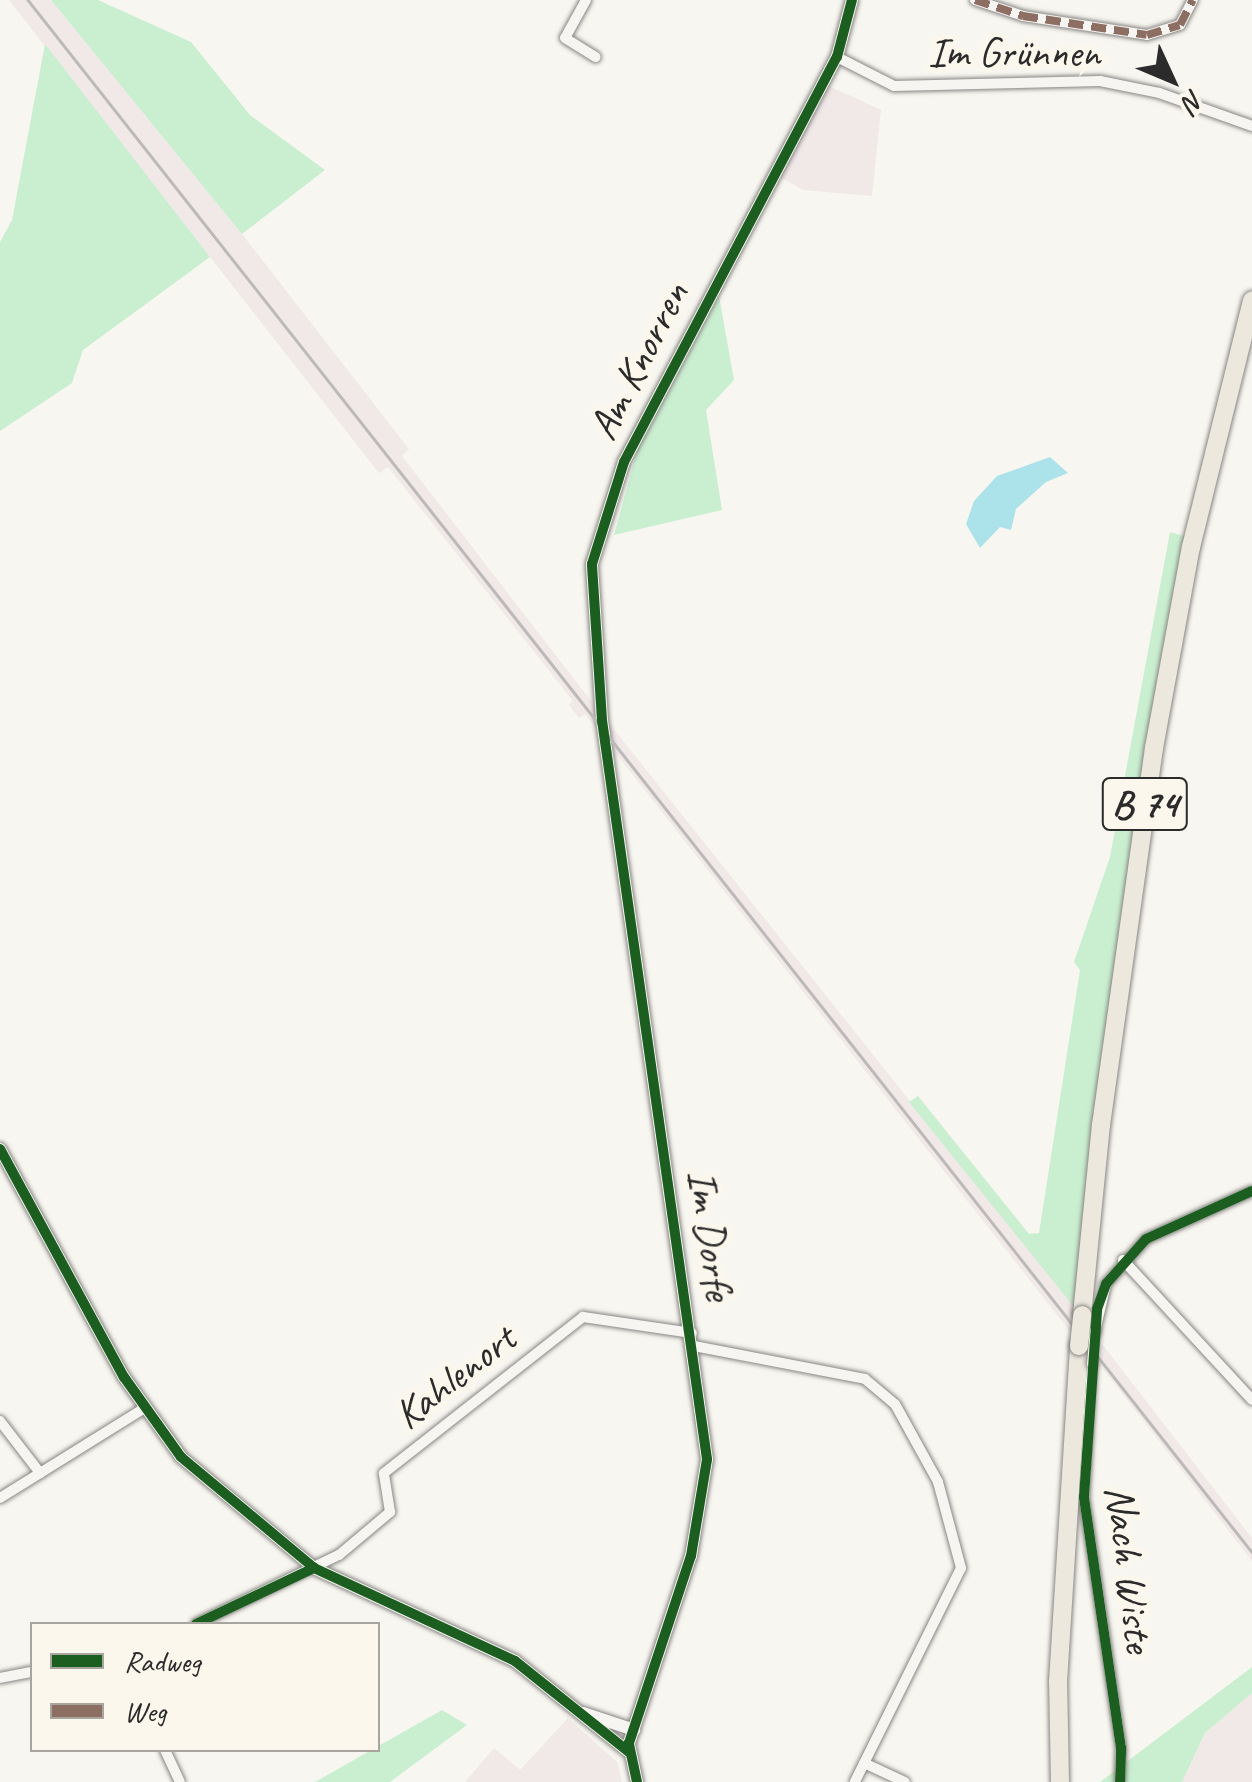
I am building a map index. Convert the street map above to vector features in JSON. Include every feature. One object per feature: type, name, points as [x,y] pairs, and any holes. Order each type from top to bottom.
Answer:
[{"type":"main road","name":"B 74","points":[[1060,1782],[1058,1682],[1079,1346],[1100,1124],[1154,748],[1191,547],[1252,300]]},
{"type":"street","points":[[586,0],[565,38],[595,57]]},
{"type":"street","name":"Am Knorren","points":[[602,720],[590,602],[592,564],[608,498],[837,57],[852,0]]},
{"type":"street","points":[[976,0],[1023,16],[1159,35],[1180,25],[1193,0]]},
{"type":"street","name":"Im Grünnen","points":[[837,57],[894,86],[1100,81],[1159,93],[1252,126]]},
{"type":"street","name":"Im Dorfe","points":[[602,720],[693,1340],[704,1498],[629,1752]]},
{"type":"street","points":[[0,1149],[143,1409],[180,1457],[314,1568],[476,1638],[629,1752],[637,1782]]},
{"type":"street","points":[[1252,1190],[1146,1239],[1123,1260],[1252,1400]]},
{"type":"street","name":"Nach Wiste","points":[[1120,1782],[1121,1748],[1084,1497],[1095,1330],[1106,1284],[1123,1260]]},
{"type":"street","name":"Kahlenort","points":[[314,1568],[390,1512],[384,1473],[583,1317],[693,1340]]},
{"type":"street","points":[[693,1340],[865,1380],[895,1404],[938,1482],[961,1568],[855,1782]]},
{"type":"street","points":[[0,1498],[143,1409]]},
{"type":"street","points":[[0,1421],[40,1473]]},
{"type":"street","points":[[200,1622],[314,1568]]},
{"type":"street","points":[[0,1678],[30,1672]]},
{"type":"street","points":[[576,1710],[634,1730]]},
{"type":"street","points":[[165,1752],[180,1782]]},
{"type":"street","points":[[864,1764],[906,1782]]},
{"type":"shaded area","points":[[9,0],[51,0],[242,234],[409,449],[402,456],[581,688],[1074,1307],[1072,1334],[585,714],[579,718],[569,705],[573,701],[388,467],[379,473]]},
{"type":"shaded area","points":[[825,84],[881,110],[872,196],[803,190],[775,174]]},
{"type":"shaded area","points":[[1102,1344],[1252,1538],[1252,1561],[1100,1365]]},
{"type":"shaded area","points":[[1252,1693],[1252,1782],[1182,1782],[1205,1733]]},
{"type":"shaded area","points":[[568,1718],[618,1763],[622,1782],[465,1782],[494,1748],[520,1770]]},
{"type":"green space","points":[[51,0],[98,0],[191,42],[250,115],[325,170],[242,234]]},
{"type":"green space","points":[[45,44],[210,257],[83,350],[72,383],[0,431],[0,242],[12,220]]},
{"type":"green space","points":[[719,296],[734,380],[706,410],[722,510],[614,535],[637,451]]},
{"type":"green space","points":[[1170,532],[1187,537],[1096,1112],[1074,1307],[909,1102],[918,1096],[1029,1234],[1039,1233],[1080,970],[1074,962],[1110,857]]},
{"type":"green space","points":[[1252,1667],[1252,1693],[1205,1733],[1182,1782],[1100,1782]]},
{"type":"green space","points":[[442,1710],[467,1725],[390,1782],[315,1782],[368,1752],[380,1752],[380,1745]]},
{"type":"water","points":[[1050,457],[1068,473],[1046,482],[1016,509],[1011,530],[1000,527],[980,548],[966,524],[974,501],[997,476]]},
{"type":"railway","points":[[28,0],[1252,1552]]},
{"type":"marked path","points":[[975,0],[1023,16],[1147,35],[1180,25],[1193,0]]},
{"type":"cycle path","points":[[637,1782],[629,1743],[691,1556],[707,1459],[602,720],[592,564],[624,462],[837,57],[852,0]]},
{"type":"cycle path","points":[[0,1149],[124,1377],[181,1457],[314,1568],[515,1661],[629,1752]]},
{"type":"cycle path","points":[[1120,1782],[1121,1748],[1084,1497],[1097,1309],[1106,1284],[1146,1239],[1252,1191]]},
{"type":"cycle path","points":[[200,1622],[314,1568]]}]
